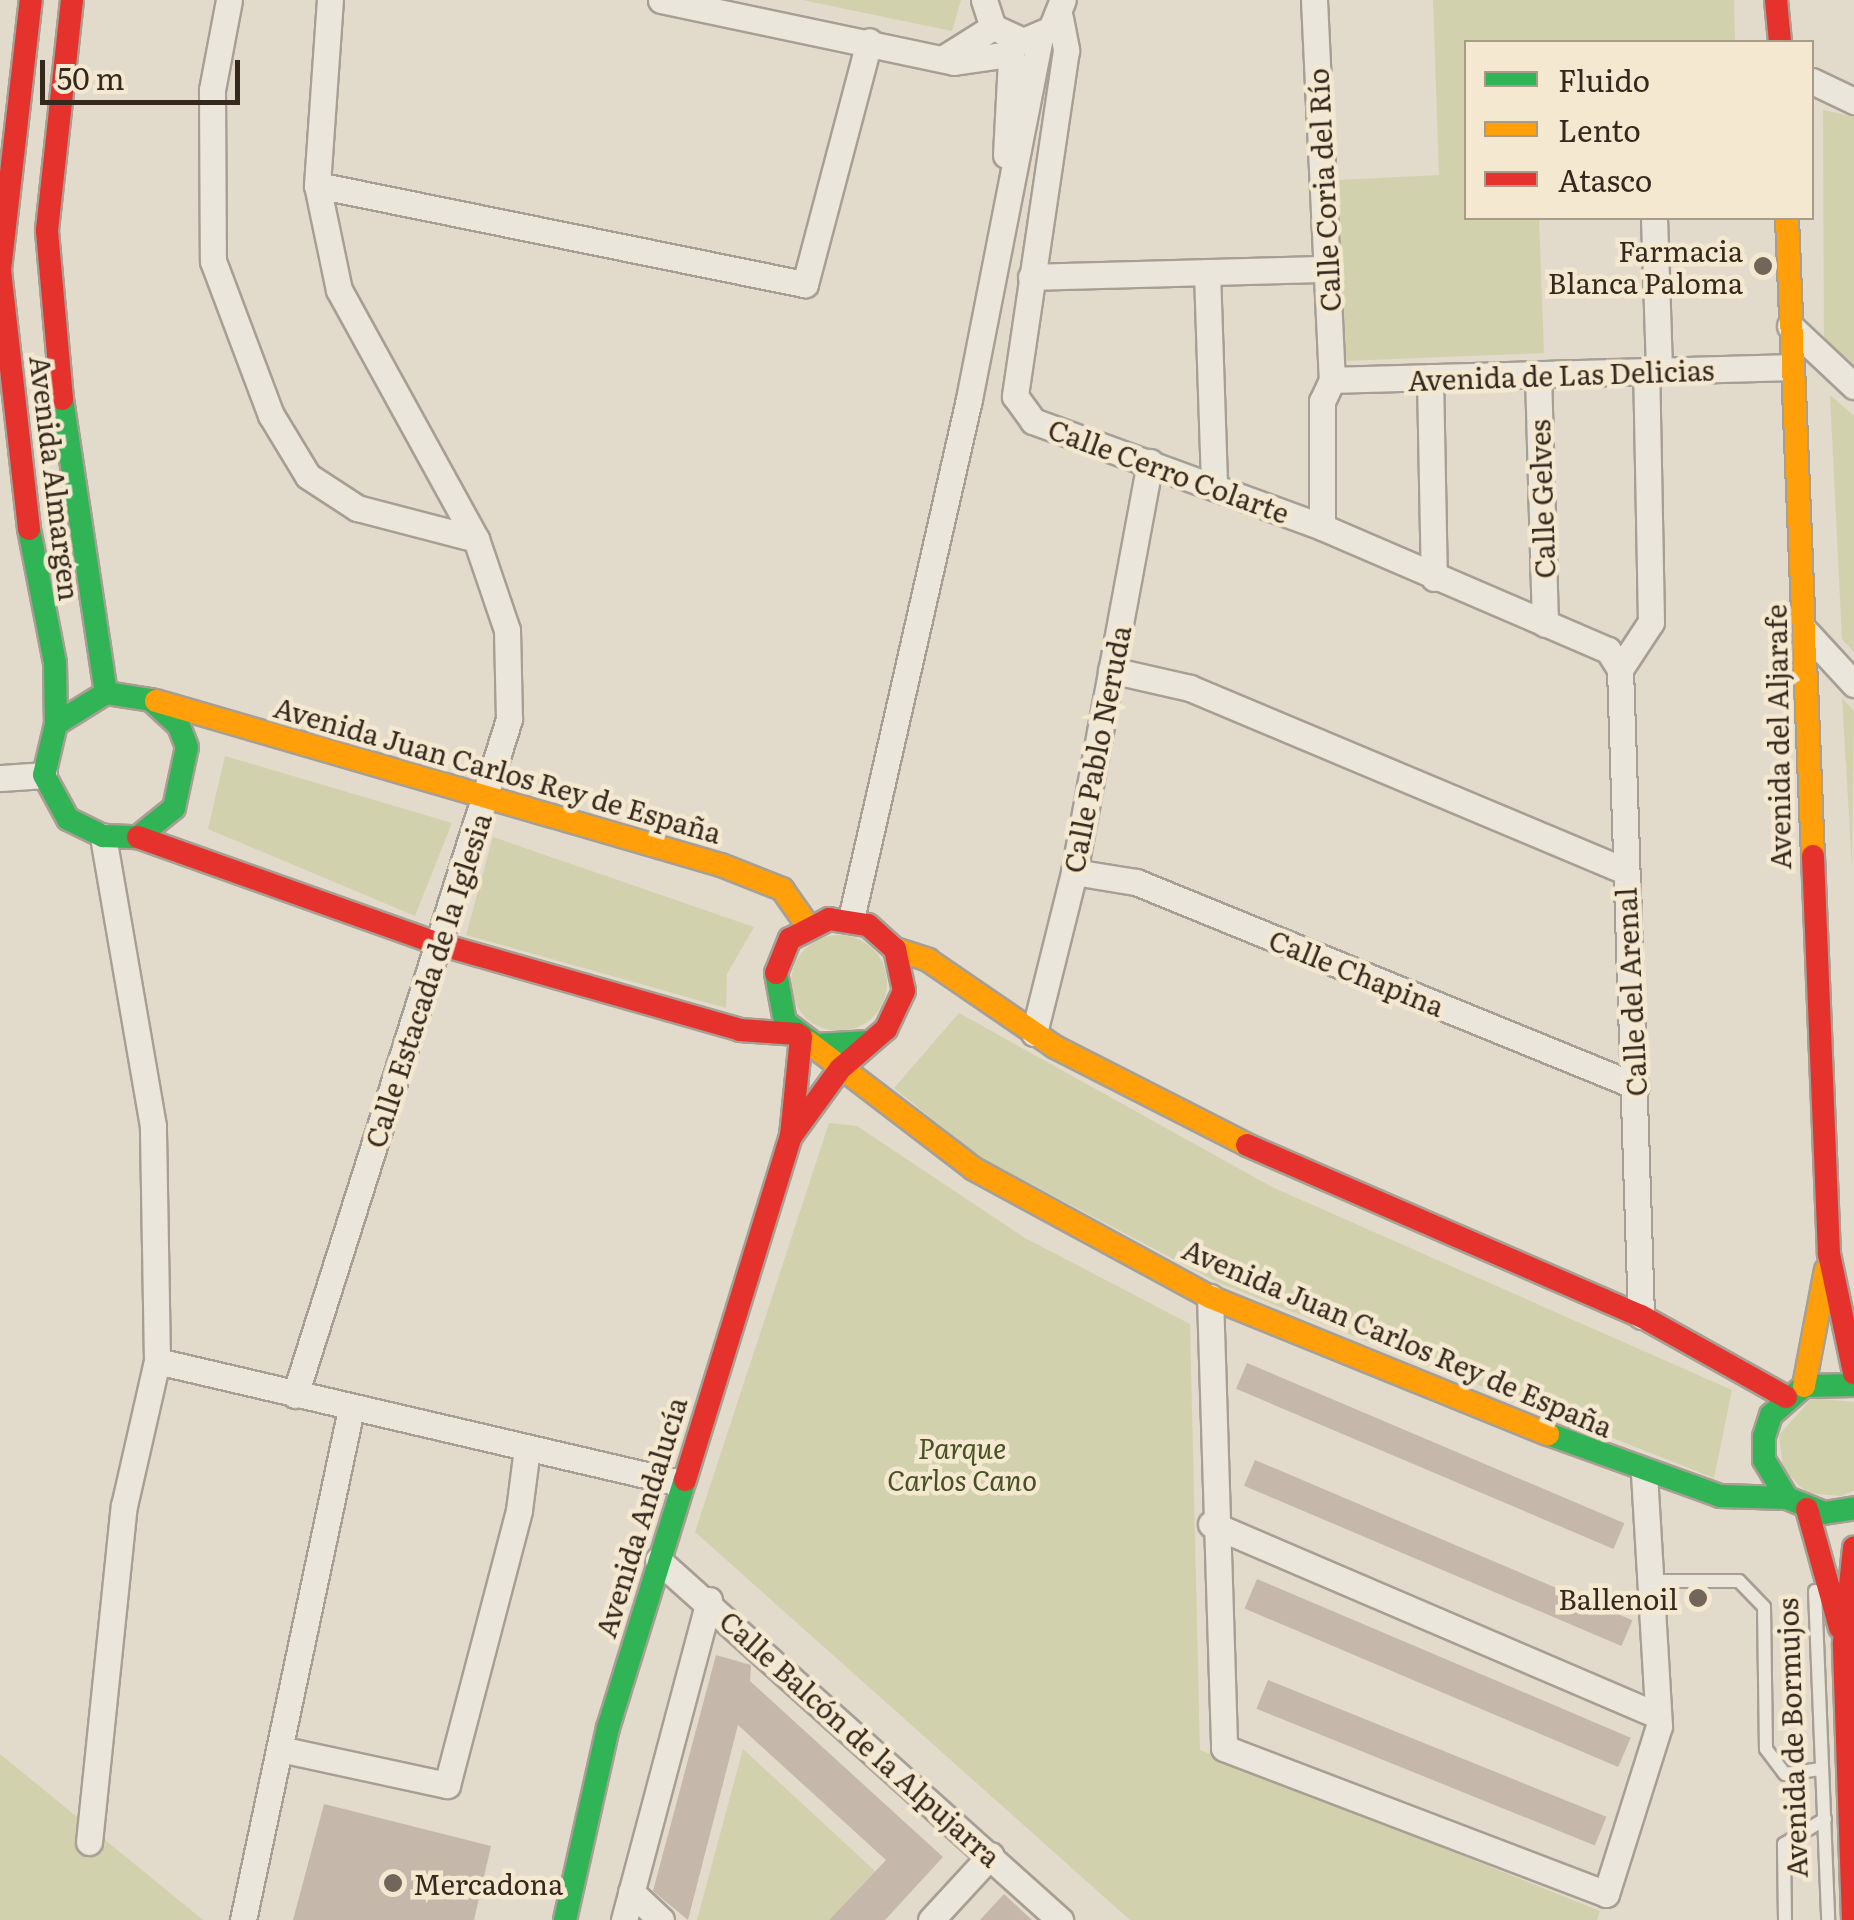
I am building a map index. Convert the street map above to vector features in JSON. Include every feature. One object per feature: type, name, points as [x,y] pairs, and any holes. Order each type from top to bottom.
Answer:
[{"type":"street","name":"Avenida Almargen","points":[[32,0],[2,298],[35,581],[56,663],[56,724]]},
{"type":"street","name":"Avenida Almargen","points":[[72,0],[47,230],[54,354],[106,692]]},
{"type":"street","points":[[228,0],[212,90],[214,261],[271,416],[308,476],[358,508],[476,539]]},
{"type":"street","name":"Calle Estacada de la Iglesia","points":[[295,1396],[508,720],[507,630],[476,539],[339,290],[317,185],[330,0]]},
{"type":"street","points":[[661,0],[947,56],[1005,40],[1040,38]]},
{"type":"street","points":[[984,0],[1005,40],[1011,174]]},
{"type":"street","name":"Calle Coria del Río","points":[[1314,0],[1332,380],[1322,401],[1322,527]]},
{"type":"street","points":[[1776,0],[1780,40]]},
{"type":"street","points":[[851,919],[969,399],[1040,38],[1061,9]]},
{"type":"street","name":"Calle Cerro Colarte","points":[[1061,9],[1066,50],[1015,396],[1032,420],[1322,527],[1608,650],[1620,669]]},
{"type":"street","points":[[317,185],[804,284],[868,40]]},
{"type":"street","points":[[1814,83],[1854,100]]},
{"type":"street","points":[[1620,669],[1651,622],[1654,220]]},
{"type":"street","name":"Avenida del Aljarafe","points":[[1787,220],[1790,367],[1806,632],[1829,1254],[1854,1373]]},
{"type":"street","points":[[1031,277],[1326,269]]},
{"type":"street","points":[[1207,272],[1214,484]]},
{"type":"street","points":[[1790,326],[1854,386]]},
{"type":"street","name":"Avenida de Las Delicias","points":[[1332,380],[1790,367]]},
{"type":"street","name":"Calle Gelves","points":[[1538,374],[1545,624]]},
{"type":"street","points":[[1430,378],[1434,578]]},
{"type":"street","name":"Calle Pablo Neruda","points":[[1034,1033],[1074,872],[1150,462]]},
{"type":"street","points":[[1806,632],[1854,684]]},
{"type":"street","name":"Calle del Arenal","points":[[1620,669],[1641,1316]]},
{"type":"street","points":[[1111,670],[1190,688],[1624,870]]},
{"type":"street","points":[[138,837],[174,808],[188,773],[179,726],[152,700],[106,692],[56,724],[44,775],[68,819],[104,836],[138,837],[439,944],[734,1028],[802,1037],[834,1049],[869,1042]]},
{"type":"street","name":"Avenida Juan Carlos Rey de España","points":[[152,700],[486,795],[782,889],[808,926]]},
{"type":"street","points":[[0,778],[44,775]]},
{"type":"street","points":[[90,1842],[124,1506],[157,1361],[153,1126],[104,836]]},
{"type":"street","name":"Calle Chapina","points":[[1074,872],[1136,882],[1636,1086]]},
{"type":"street","points":[[791,1136],[802,1037],[776,1002],[773,980],[790,940],[808,926],[851,919],[895,950],[928,960],[1034,1033],[1265,1154],[1641,1316],[1795,1392],[1854,1386]]},
{"type":"street","points":[[791,1136],[840,1069],[869,1042],[901,1001],[895,950]]},
{"type":"street","name":"Avenida Juan Carlos Rey de España","points":[[802,1037],[897,1116],[974,1169],[1210,1296],[1644,1473],[1720,1496],[1854,1508]]},
{"type":"street","points":[[791,1136],[848,1104],[897,1116]]},
{"type":"street","name":"Avenida Andalucía","points":[[565,1920],[680,1483],[791,1136]]},
{"type":"street","name":"Avenida del Aljarafe","points":[[1797,1504],[1772,1481],[1764,1448],[1772,1415],[1795,1392],[1829,1254]]},
{"type":"street","points":[[1210,1296],[1211,1524],[1224,1748],[1606,1894],[1658,1716],[1644,1473]]},
{"type":"street","points":[[157,1361],[680,1483]]},
{"type":"street","points":[[244,1920],[351,1408]]},
{"type":"street","points":[[280,1749],[447,1785],[519,1510],[527,1448]]},
{"type":"street","name":"Avenida de Bormujos","points":[[1797,1504],[1844,1644]]},
{"type":"street","points":[[1211,1524],[1658,1716]]},
{"type":"street","name":"Avenida de Bormujos","points":[[1854,1548],[1844,1644],[1854,1920]]},
{"type":"street","name":"Calle Balcón de la Alpujarra","points":[[658,1560],[709,1600],[1060,1920]]},
{"type":"street","points":[[624,1920],[709,1600]]},
{"type":"street","points":[[931,1920],[991,1855]]},
{"type":"street","points":[[631,1892],[661,1920]]},
{"type":"lane","name":"Avenida de Bormujos","points":[[1815,1554],[1828,1920]]},
{"type":"lane","points":[[1650,1581],[1739,1581],[1764,1606],[1766,1749],[1784,1774],[1822,1770]]},
{"type":"lane","points":[[1786,1920],[1784,1844],[1825,1818]]},
{"type":"green space","points":[[802,0],[961,0],[952,31]]},
{"type":"green space","points":[[1433,0],[1734,0],[1735,40],[1464,40],[1464,220],[1539,220],[1544,353],[1345,361],[1338,180],[1439,175]]},
{"type":"green space","points":[[1823,110],[1854,117],[1854,370],[1824,344]]},
{"type":"green space","points":[[1830,395],[1854,416],[1854,652],[1842,639]]},
{"type":"green space","points":[[1842,698],[1854,711],[1852,866]]},
{"type":"green space","points":[[225,756],[452,823],[415,916],[208,829]]},
{"type":"green space","points":[[493,837],[754,927],[727,974],[726,1008],[466,935]]},
{"type":"green space","points":[[839,935],[857,939],[873,949],[883,965],[887,983],[883,1001],[873,1017],[857,1027],[839,1031],[821,1027],[805,1017],[795,1001],[791,983],[795,965],[805,949],[821,939]]},
{"type":"green space","points":[[959,1013],[1272,1187],[1732,1390],[1714,1478],[1217,1282],[978,1156],[894,1088]]},
{"type":"green space","name":"Parque Carlos Cano","points":[[829,1123],[857,1126],[1025,1238],[1190,1324],[1200,1750],[1600,1911],[1597,1920],[1130,1920],[695,1532]]},
{"type":"green space","points":[[1812,1398],[1854,1402],[1854,1491],[1841,1496],[1807,1493],[1783,1469],[1779,1435]]},
{"type":"green space","points":[[743,1749],[875,1871],[829,1920],[697,1920]]},
{"type":"green space","points":[[0,1754],[203,1920],[0,1920]]},
{"type":"building","points":[[1247,1363],[1624,1523],[1613,1549],[1236,1389]]},
{"type":"building","points":[[1255,1460],[1632,1620],[1621,1646],[1244,1486]]},
{"type":"building","points":[[1257,1579],[1631,1738],[1618,1767],[1244,1608]]},
{"type":"building","points":[[716,1655],[751,1665],[750,1681],[943,1857],[885,1920],[829,1920],[886,1860],[738,1725],[688,1920],[653,1891]]},
{"type":"building","points":[[1268,1680],[1606,1817],[1595,1845],[1256,1709]]},
{"type":"building","name":"Mercadona","points":[[324,1804],[491,1846],[474,1920],[293,1920]]},
{"type":"building","points":[[1004,1894],[1032,1920],[980,1920]]},
{"type":"traffic: fast","points":[[62,399],[106,693]]},
{"type":"traffic: fast","points":[[29,529],[55,663],[56,724],[44,775],[68,819],[103,836],[138,837],[174,808],[187,747],[179,726],[151,700],[106,693],[56,724]]},
{"type":"traffic: fast","points":[[776,973],[785,1022],[816,1045],[869,1042]]},
{"type":"traffic: fast","points":[[1854,1385],[1804,1386],[1771,1415],[1764,1437],[1764,1460],[1787,1498],[1824,1513],[1854,1508]]},
{"type":"traffic: fast","points":[[1548,1434],[1720,1496],[1787,1498]]},
{"type":"traffic: fast","points":[[565,1920],[608,1728],[685,1480]]},
{"type":"traffic: slow","points":[[1787,220],[1813,856]]},
{"type":"traffic: slow","points":[[156,701],[721,865],[782,889],[808,926]]},
{"type":"traffic: slow","points":[[895,949],[928,960],[1055,1047],[1247,1145]]},
{"type":"traffic: slow","points":[[808,1042],[974,1169],[1210,1297],[1548,1434]]},
{"type":"traffic: slow","points":[[1804,1386],[1826,1270]]},
{"type":"traffic: jam","points":[[29,529],[0,270],[31,0]]},
{"type":"traffic: jam","points":[[62,399],[47,230],[72,0]]},
{"type":"traffic: jam","points":[[1776,0],[1780,40]]},
{"type":"traffic: jam","points":[[138,837],[439,944],[740,1030],[797,1034]]},
{"type":"traffic: jam","points":[[1813,856],[1829,1254],[1854,1373]]},
{"type":"traffic: jam","points":[[776,973],[790,939],[829,919],[868,925],[895,949],[904,991],[886,1029],[840,1069],[792,1135]]},
{"type":"traffic: jam","points":[[685,1480],[791,1136],[801,1037]]},
{"type":"traffic: jam","points":[[1247,1145],[1641,1316],[1786,1397]]},
{"type":"traffic: jam","points":[[1807,1509],[1840,1628]]},
{"type":"traffic: jam","points":[[1853,1920],[1844,1643],[1854,1548]]},
{"type":"place","name":"Farmacia Blanca Paloma","points":[[1763,266]]},
{"type":"place","name":"Ballenoil","points":[[1698,1598]]},
{"type":"place","name":"Mercadona","points":[[393,1883]]}]
